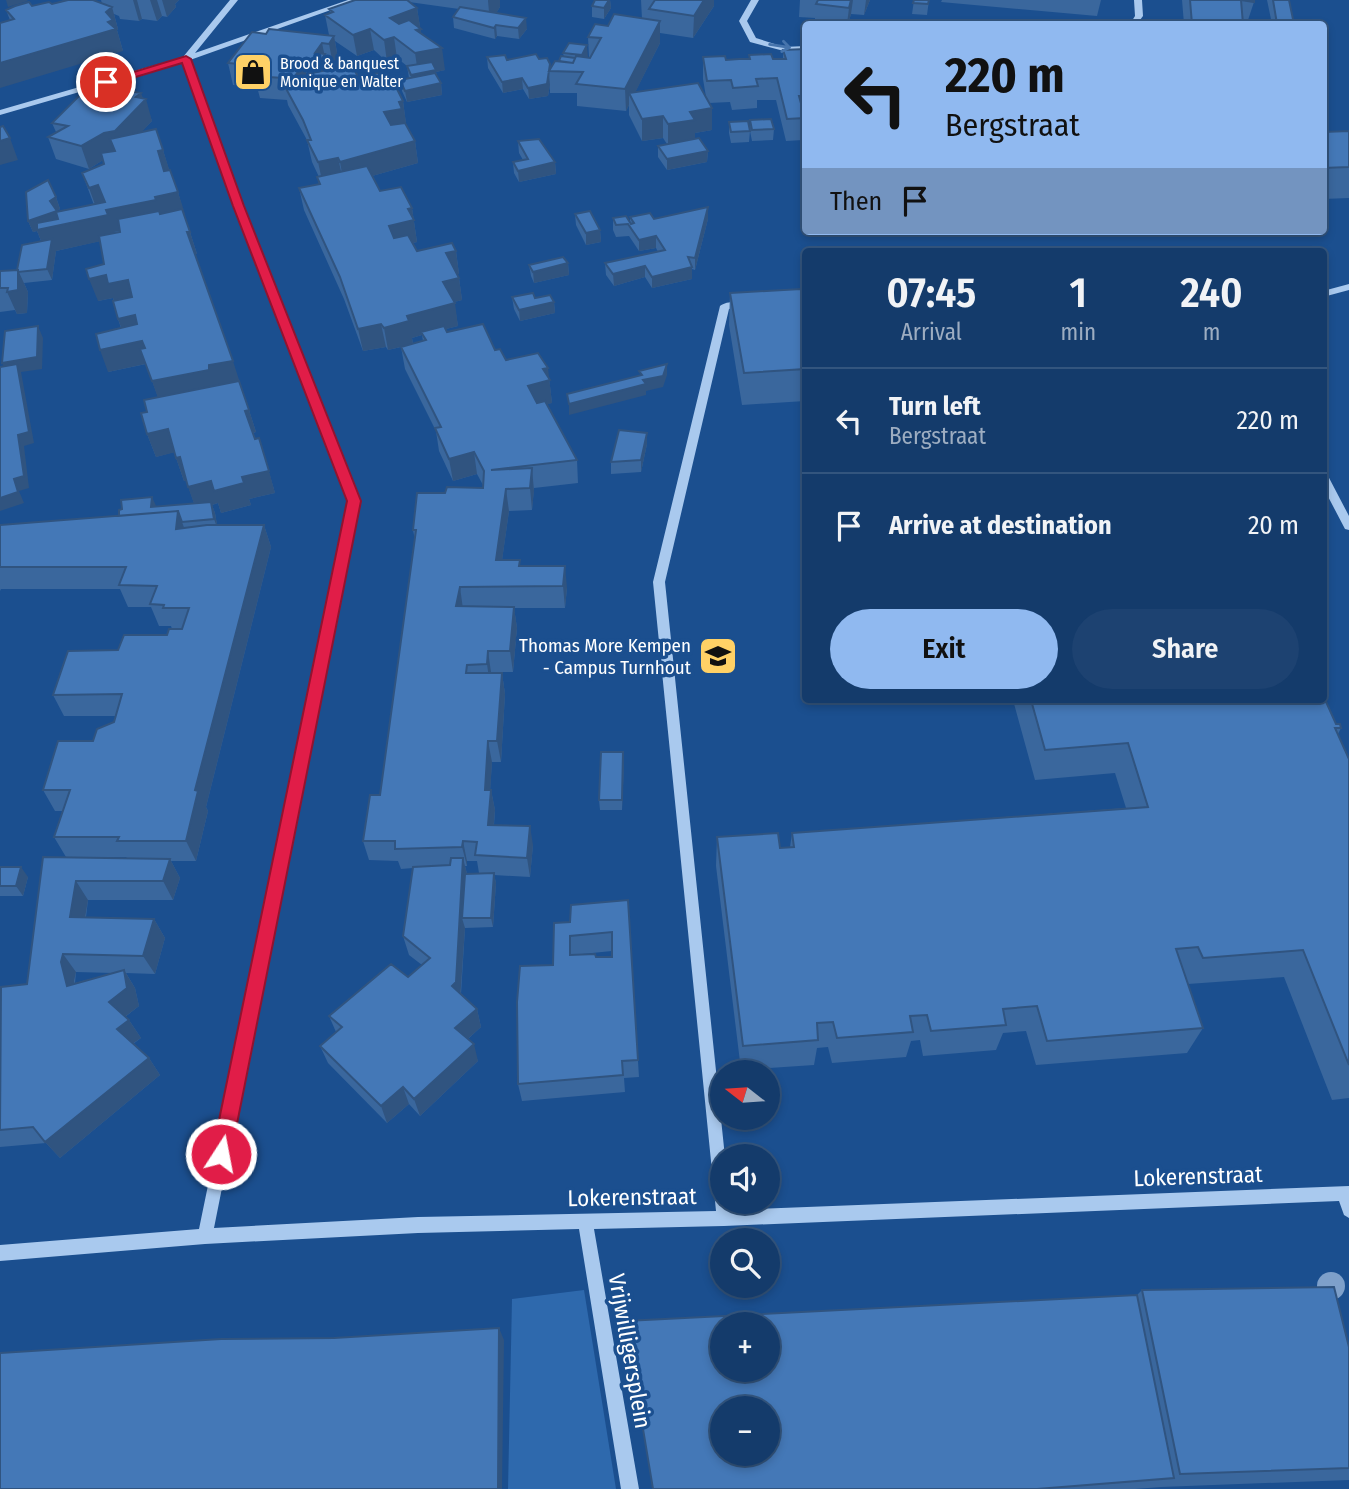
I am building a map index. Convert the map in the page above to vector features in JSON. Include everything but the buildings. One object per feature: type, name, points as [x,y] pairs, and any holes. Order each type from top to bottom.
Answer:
[{"type":"street","points":[[186,59],[234,0]]},
{"type":"street","points":[[0,113],[186,59],[355,0]]},
{"type":"street","points":[[755,0],[743,21],[753,40],[783,49],[802,48]]},
{"type":"street","points":[[1135,21],[1139,16],[1138,0]]},
{"type":"street","points":[[186,59],[239,206],[354,501],[205,1236]]},
{"type":"street","points":[[1327,293],[1349,287]]},
{"type":"street","points":[[724,1218],[659,582],[725,306],[752,305]]},
{"type":"street","points":[[1327,485],[1349,526]]},
{"type":"street","points":[[1347,1193],[1349,1210]]},
{"type":"street","name":"Lokerenstraat","points":[[0,1253],[205,1236],[418,1224],[724,1218],[1347,1193]]},
{"type":"street","name":"Vrijwilligersplein","points":[[585,1221],[630,1489]]},
{"type":"shaded area","points":[[584,1290],[616,1489],[508,1489],[512,1299]]},
{"type":"place","name":"Brood & banquest Monique en Walter","points":[[253,72]]},
{"type":"place","name":"Thomas More Kempen - Campus Turnhout","points":[[718,656]]},
{"type":"route","points":[[106,82],[186,59],[239,206],[354,501],[221,1154]]}]
